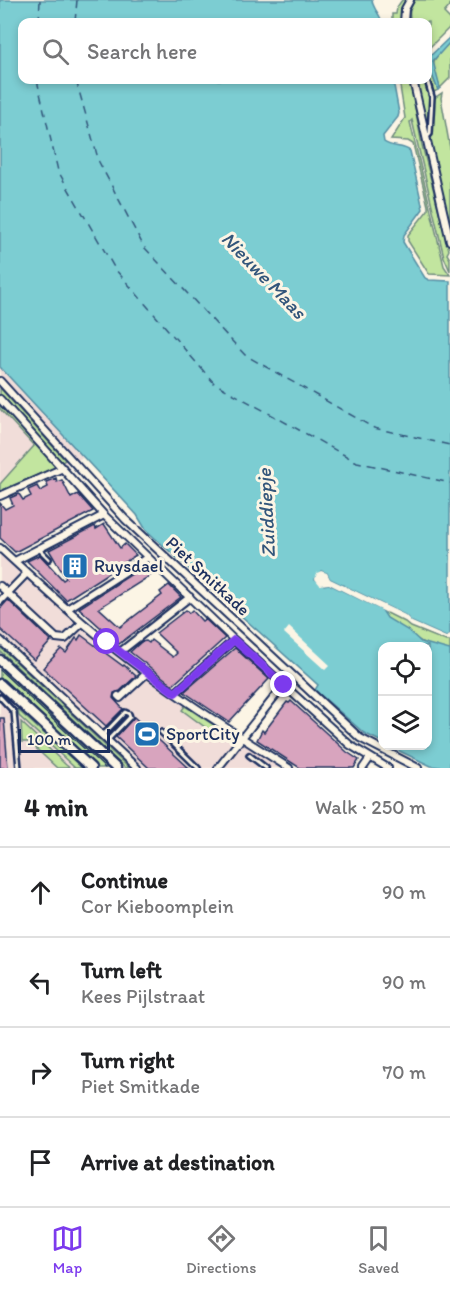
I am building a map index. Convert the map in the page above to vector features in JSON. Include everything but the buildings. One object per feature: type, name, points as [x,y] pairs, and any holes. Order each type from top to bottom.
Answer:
[{"type":"main road","points":[[0,660],[116,768]]},
{"type":"main road","points":[[0,684],[91,768]]},
{"type":"street","points":[[406,18],[410,0]]},
{"type":"street","points":[[414,84],[450,241]]},
{"type":"street","name":"Piet Smitkade","points":[[0,381],[125,519],[360,738],[418,768]]},
{"type":"street","name":"Piet Smitkade","points":[[0,399],[104,515],[234,640],[350,746],[388,768]]},
{"type":"street","points":[[0,496],[63,468]]},
{"type":"street","points":[[15,561],[104,515]]},
{"type":"street","points":[[0,548],[82,623],[146,674],[289,768]]},
{"type":"street","points":[[67,609],[148,557]]},
{"type":"street","points":[[0,602],[27,573]]},
{"type":"street","points":[[0,586],[56,638],[65,639],[82,623]]},
{"type":"street","points":[[120,652],[190,597]]},
{"type":"street","points":[[0,640],[137,768]]},
{"type":"street","points":[[175,693],[234,640]]},
{"type":"street","points":[[118,696],[120,698],[146,674]]},
{"type":"street","points":[[219,768],[284,685]]},
{"type":"street","points":[[363,768],[370,758]]},
{"type":"lane","points":[[426,138],[430,134],[432,97],[428,84]]},
{"type":"lane","points":[[39,548],[49,559]]},
{"type":"lane","points":[[0,697],[14,712],[19,768]]},
{"type":"lane","points":[[125,712],[129,714],[130,717],[105,738],[125,712]]},
{"type":"lane","points":[[161,732],[198,768]]},
{"type":"lane","points":[[249,754],[266,768]]},
{"type":"shaded area","points":[[0,349],[96,454],[56,466],[0,492]]},
{"type":"shaded area","points":[[0,542],[116,645],[172,688],[296,768],[126,768],[0,648]]},
{"type":"shaded area","points":[[0,697],[78,768],[0,768]]},
{"type":"green space","points":[[402,0],[407,0],[402,18],[392,18],[392,14],[396,14],[397,7]]},
{"type":"green space","points":[[415,0],[450,0],[450,6],[444,13],[450,19],[450,27],[432,45],[432,18],[410,18]]},
{"type":"green space","points":[[450,42],[450,78],[440,88],[434,62],[438,54]]},
{"type":"green space","points":[[432,75],[438,90],[434,92],[430,85]]},
{"type":"green space","points":[[400,84],[411,84],[422,145],[449,250],[447,254],[450,259],[450,271],[444,257],[412,120],[410,122],[444,266],[450,275],[429,274],[408,241],[408,235],[428,210],[428,206],[413,144],[408,141],[391,140],[405,118]]},
{"type":"green space","points":[[417,84],[428,84],[430,95],[427,129]]},
{"type":"green space","points":[[442,93],[450,148],[450,229],[431,146],[433,99]]},
{"type":"green space","points":[[0,388],[65,460],[62,462],[0,394]]},
{"type":"green space","points":[[0,404],[55,465],[54,468],[0,491],[0,484],[34,446],[0,409]]},
{"type":"green space","points":[[339,589],[411,627],[450,641],[450,671],[432,651],[432,642],[422,642]]},
{"type":"green space","points":[[0,647],[129,768],[125,768],[0,651]]},
{"type":"green space","points":[[0,665],[110,768],[96,768],[0,679]]},
{"type":"green space","points":[[185,706],[217,727],[213,733],[182,710]]},
{"type":"green space","points":[[18,710],[82,768],[75,768],[19,716]]},
{"type":"green space","points":[[21,722],[70,768],[57,768],[29,742],[22,742]]},
{"type":"water","points":[[0,0],[372,0],[381,18],[18,18],[18,84],[394,84],[399,113],[383,136],[384,142],[410,151],[423,209],[404,235],[403,242],[425,278],[450,281],[450,635],[446,637],[412,622],[405,615],[330,579],[327,573],[321,571],[315,579],[382,610],[387,618],[409,631],[421,642],[378,642],[378,740],[364,733],[315,690],[318,685],[146,530],[137,515],[0,367]]},
{"type":"water","points":[[450,37],[450,42],[433,61],[440,88],[438,90],[432,75],[432,54]]},
{"type":"water","points":[[432,645],[450,650],[450,768],[431,766],[397,750],[432,750]]},
{"type":"pier","points":[[321,571],[327,573],[330,579],[405,615],[412,622],[446,637],[450,635],[450,639],[445,640],[411,625],[385,609],[387,613],[329,584],[320,585],[315,579],[317,573]]},
{"type":"pier","points":[[289,627],[330,665],[325,670],[284,633]]},
{"type":"ferry route","points":[[39,18],[40,0]]},
{"type":"ferry route","points":[[75,18],[77,0]]},
{"type":"ferry route","points":[[38,84],[58,171],[115,269],[214,383],[357,462],[450,483]]},
{"type":"ferry route","points":[[77,84],[99,162],[144,247],[245,355],[374,428],[450,445]]},
{"type":"tram line","points":[[0,670],[105,768]]},
{"type":"place","name":"Ruysdael","points":[[75,566]]},
{"type":"place","name":"SportCity","points":[[147,734]]},
{"type":"route","points":[[107,642],[175,693],[234,640],[284,685]]},
{"type":"water label","name":"Nieuwe Maas","points":[[264,275]]},
{"type":"water label","name":"Zuiddiepje","points":[[266,513]]}]
